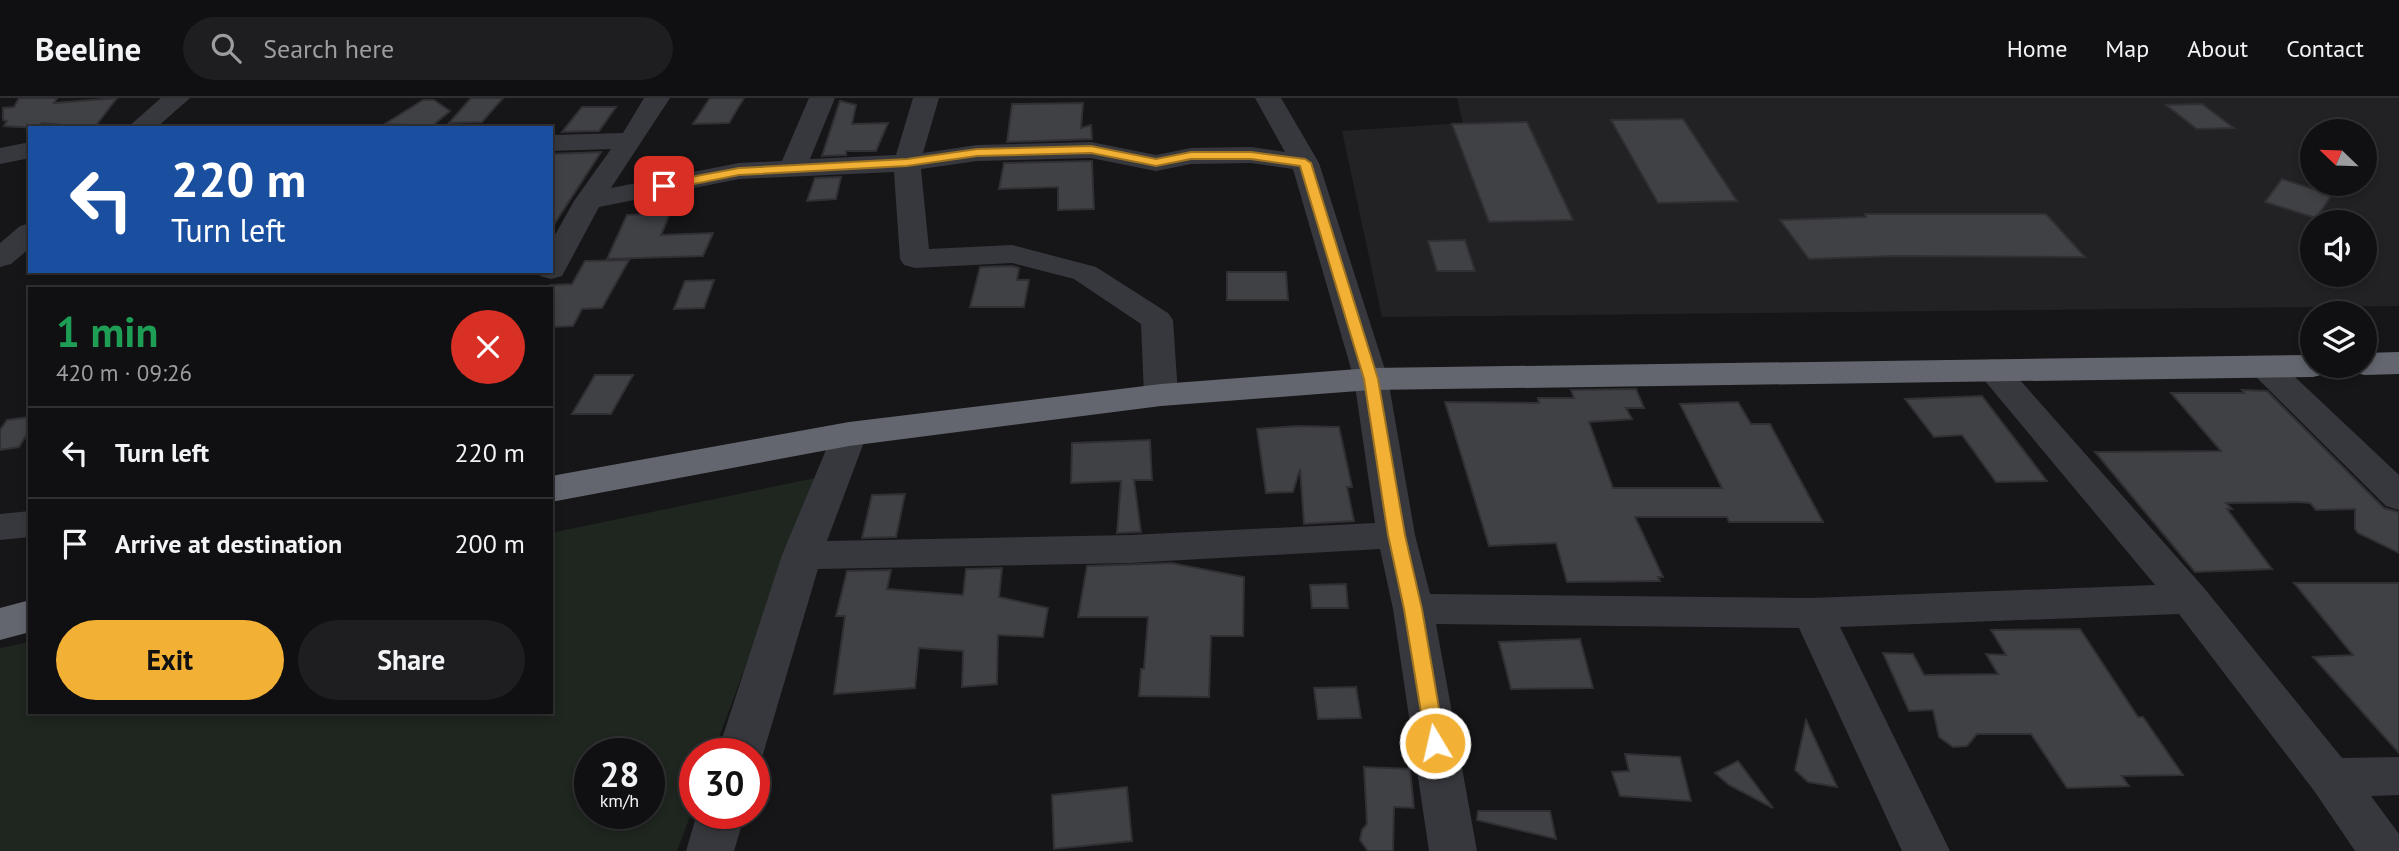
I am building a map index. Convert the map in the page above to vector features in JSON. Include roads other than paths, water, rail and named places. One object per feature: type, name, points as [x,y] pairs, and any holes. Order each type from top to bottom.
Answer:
[{"type":"highway","points":[[2377,364],[2399,363]]},
{"type":"highway","points":[[553,489],[849,434],[1161,396],[1371,379],[2300,366]]},
{"type":"highway","points":[[0,624],[28,617]]},
{"type":"street","points":[[142,126],[177,98]]},
{"type":"street","points":[[553,267],[589,201],[657,98]]},
{"type":"street","points":[[793,167],[822,98]]},
{"type":"street","points":[[926,98],[907,163],[915,259],[1012,254],[1085,273],[1157,320],[1161,396]]},
{"type":"street","points":[[1268,98],[1305,163],[1371,379],[1453,851]]},
{"type":"street","points":[[553,143],[631,141]]},
{"type":"street","points":[[0,156],[28,150]]},
{"type":"street","points":[[589,201],[739,171],[907,163],[977,153],[1091,150],[1156,163],[1191,156],[1251,155],[1305,163]]},
{"type":"street","points":[[0,229],[28,224]]},
{"type":"street","points":[[0,258],[28,234]]},
{"type":"street","points":[[2264,367],[2399,497]]},
{"type":"street","points":[[1992,369],[2190,599],[2330,778],[2383,851]]},
{"type":"street","points":[[745,738],[802,555],[849,434]]},
{"type":"street","points":[[0,527],[28,524]]},
{"type":"street","points":[[802,555],[1130,549],[1396,535]]},
{"type":"street","points":[[1413,609],[1812,613],[2190,599]]},
{"type":"street","points":[[1812,613],[1926,851]]},
{"type":"street","points":[[2330,778],[2399,776]]},
{"type":"street","points":[[710,851],[717,829]]}]
